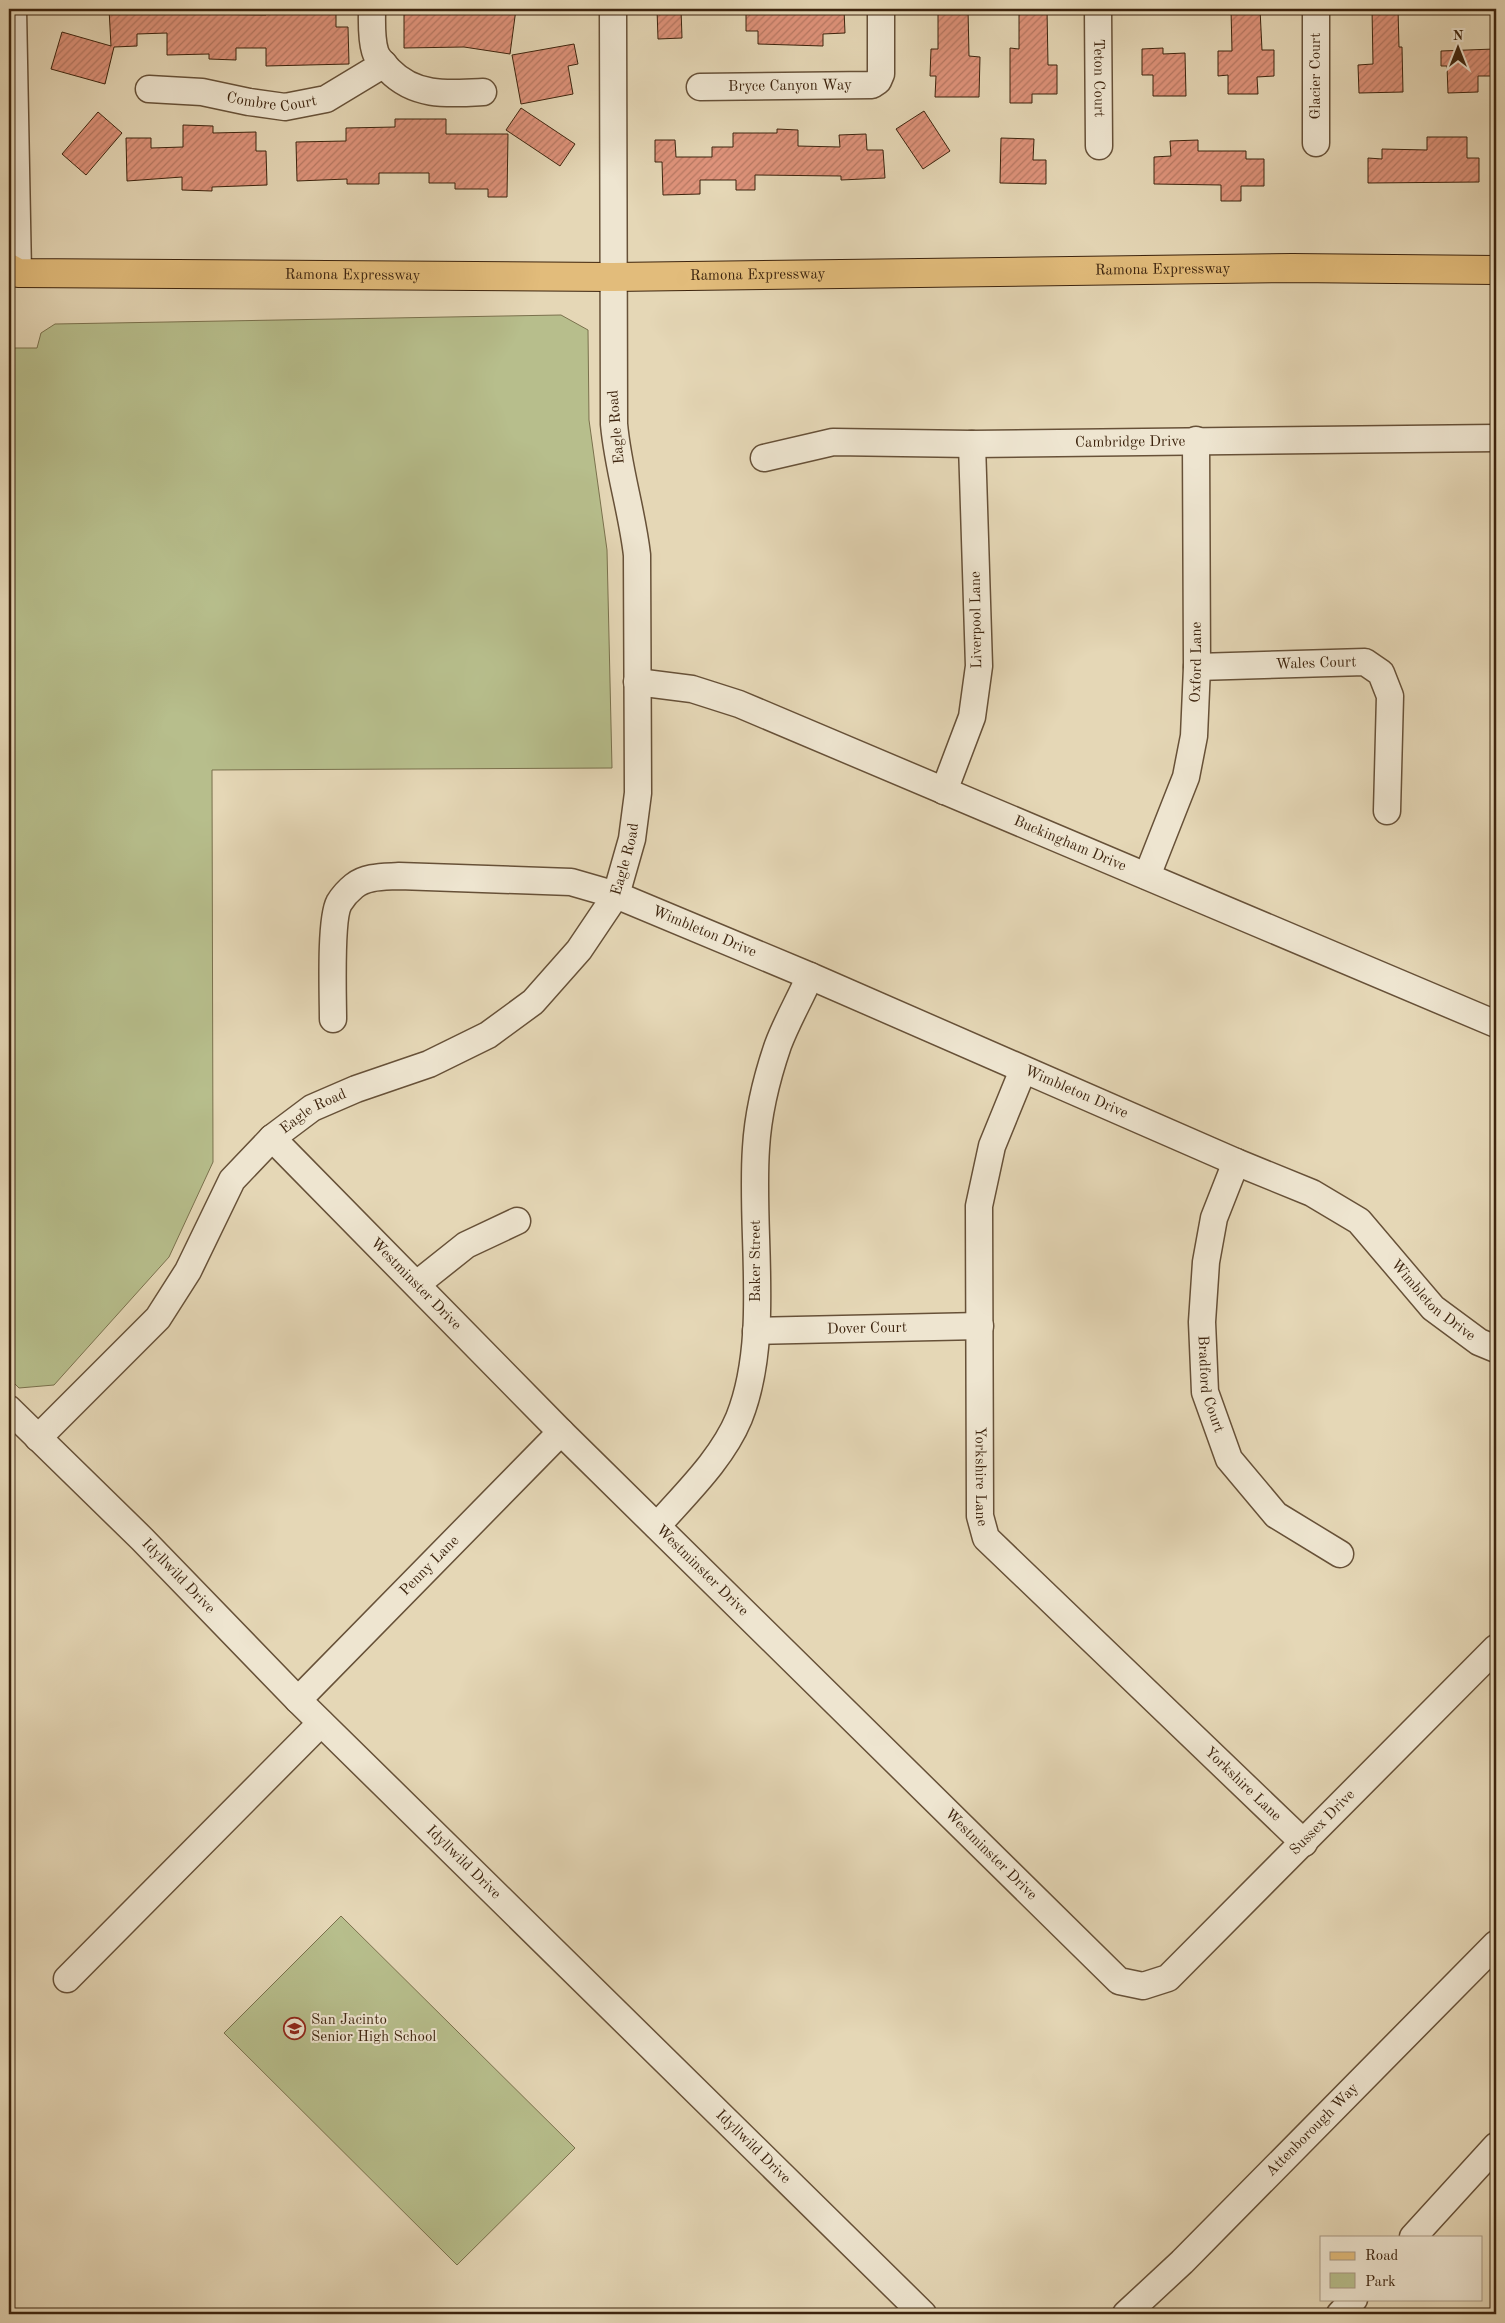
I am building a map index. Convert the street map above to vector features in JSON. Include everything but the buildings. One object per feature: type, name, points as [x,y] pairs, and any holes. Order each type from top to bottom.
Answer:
[{"type":"main road","name":"Ramona Expressway","points":[[12,273],[614,276],[1292,268],[1496,270]]},
{"type":"street","points":[[12,273],[13,9]]},
{"type":"street","points":[[372,9],[375,52],[394,76],[419,90],[441,94],[483,92]]},
{"type":"street","name":"Eagle Road","points":[[38,1438],[158,1318],[188,1272],[232,1180],[272,1138],[312,1108],[356,1089],[429,1064],[488,1035],[533,1002],[579,950],[616,895],[632,839],[638,793],[637,555],[634,528],[617,452],[614,424],[614,9]]},
{"type":"street","name":"Bryce Canyon Way","points":[[700,86],[872,85],[878,81],[881,74],[881,9]]},
{"type":"street","name":"Teton Court","points":[[1098,9],[1099,146]]},
{"type":"street","name":"Glacier Court","points":[[1316,9],[1316,144]]},
{"type":"street","name":"Combre Court","points":[[149,89],[202,92],[285,107],[326,99],[384,64]]},
{"type":"street","name":"Cambridge Drive","points":[[764,458],[833,442],[972,444],[1496,438]]},
{"type":"street","name":"Oxford Lane","points":[[1147,876],[1186,777],[1194,736],[1197,667],[1196,440]]},
{"type":"street","name":"Liverpool Lane","points":[[944,791],[972,717],[979,666],[972,444]]},
{"type":"street","name":"Wales Court","points":[[1197,667],[1365,662],[1381,673],[1390,696],[1387,811]]},
{"type":"street","name":"Buckingham Drive","points":[[637,682],[692,689],[739,704],[1496,1024]]},
{"type":"street","name":"Wimbleton Drive","points":[[333,1019],[335,921],[339,904],[354,886],[374,878],[399,876],[572,882],[616,895],[810,976],[1236,1162],[1312,1192],[1359,1221],[1433,1308],[1479,1342],[1496,1349]]},
{"type":"street","name":"Baker Street","points":[[657,1526],[708,1469],[738,1419],[752,1374],[756,1331],[756,1147],[762,1104],[778,1045],[810,976]]},
{"type":"street","name":"Yorkshire Lane","points":[[1023,1070],[992,1146],[979,1206],[980,1516],[986,1538],[1304,1843]]},
{"type":"street","name":"Westminster Drive","points":[[272,1138],[561,1432],[1118,1981],[1143,1986]]},
{"type":"street","name":"Bradford Court","points":[[1236,1162],[1214,1218],[1206,1262],[1202,1322],[1205,1392],[1229,1459],[1276,1515],[1340,1554]]},
{"type":"street","points":[[416,1284],[466,1245],[517,1222]]},
{"type":"street","name":"Dover Court","points":[[756,1331],[980,1326]]},
{"type":"street","name":"Idyllwild Drive","points":[[9,1409],[142,1539],[298,1700],[915,2312]]},
{"type":"street","name":"Penny Lane","points":[[298,1700],[561,1432]]},
{"type":"street","name":"Sussex Drive","points":[[1143,1986],[1168,1978],[1496,1648]]},
{"type":"street","points":[[67,1979],[322,1723]]},
{"type":"street","name":"Attenborough Way","points":[[1126,2314],[1231,2213],[1496,1944]]},
{"type":"street","points":[[1413,2236],[1496,2146]]},
{"type":"street","points":[[1340,2314],[1353,2300]]},
{"type":"green space","points":[[561,315],[588,330],[589,420],[607,550],[612,768],[212,770],[213,1162],[169,1257],[54,1385],[19,1388],[9,1378],[9,348],[37,348],[41,333],[55,324]]},
{"type":"green space","points":[[341,1916],[575,2148],[457,2265],[224,2033]]},
{"type":"place","name":"San Jacinto Senior High School","points":[[295,2029]]}]
